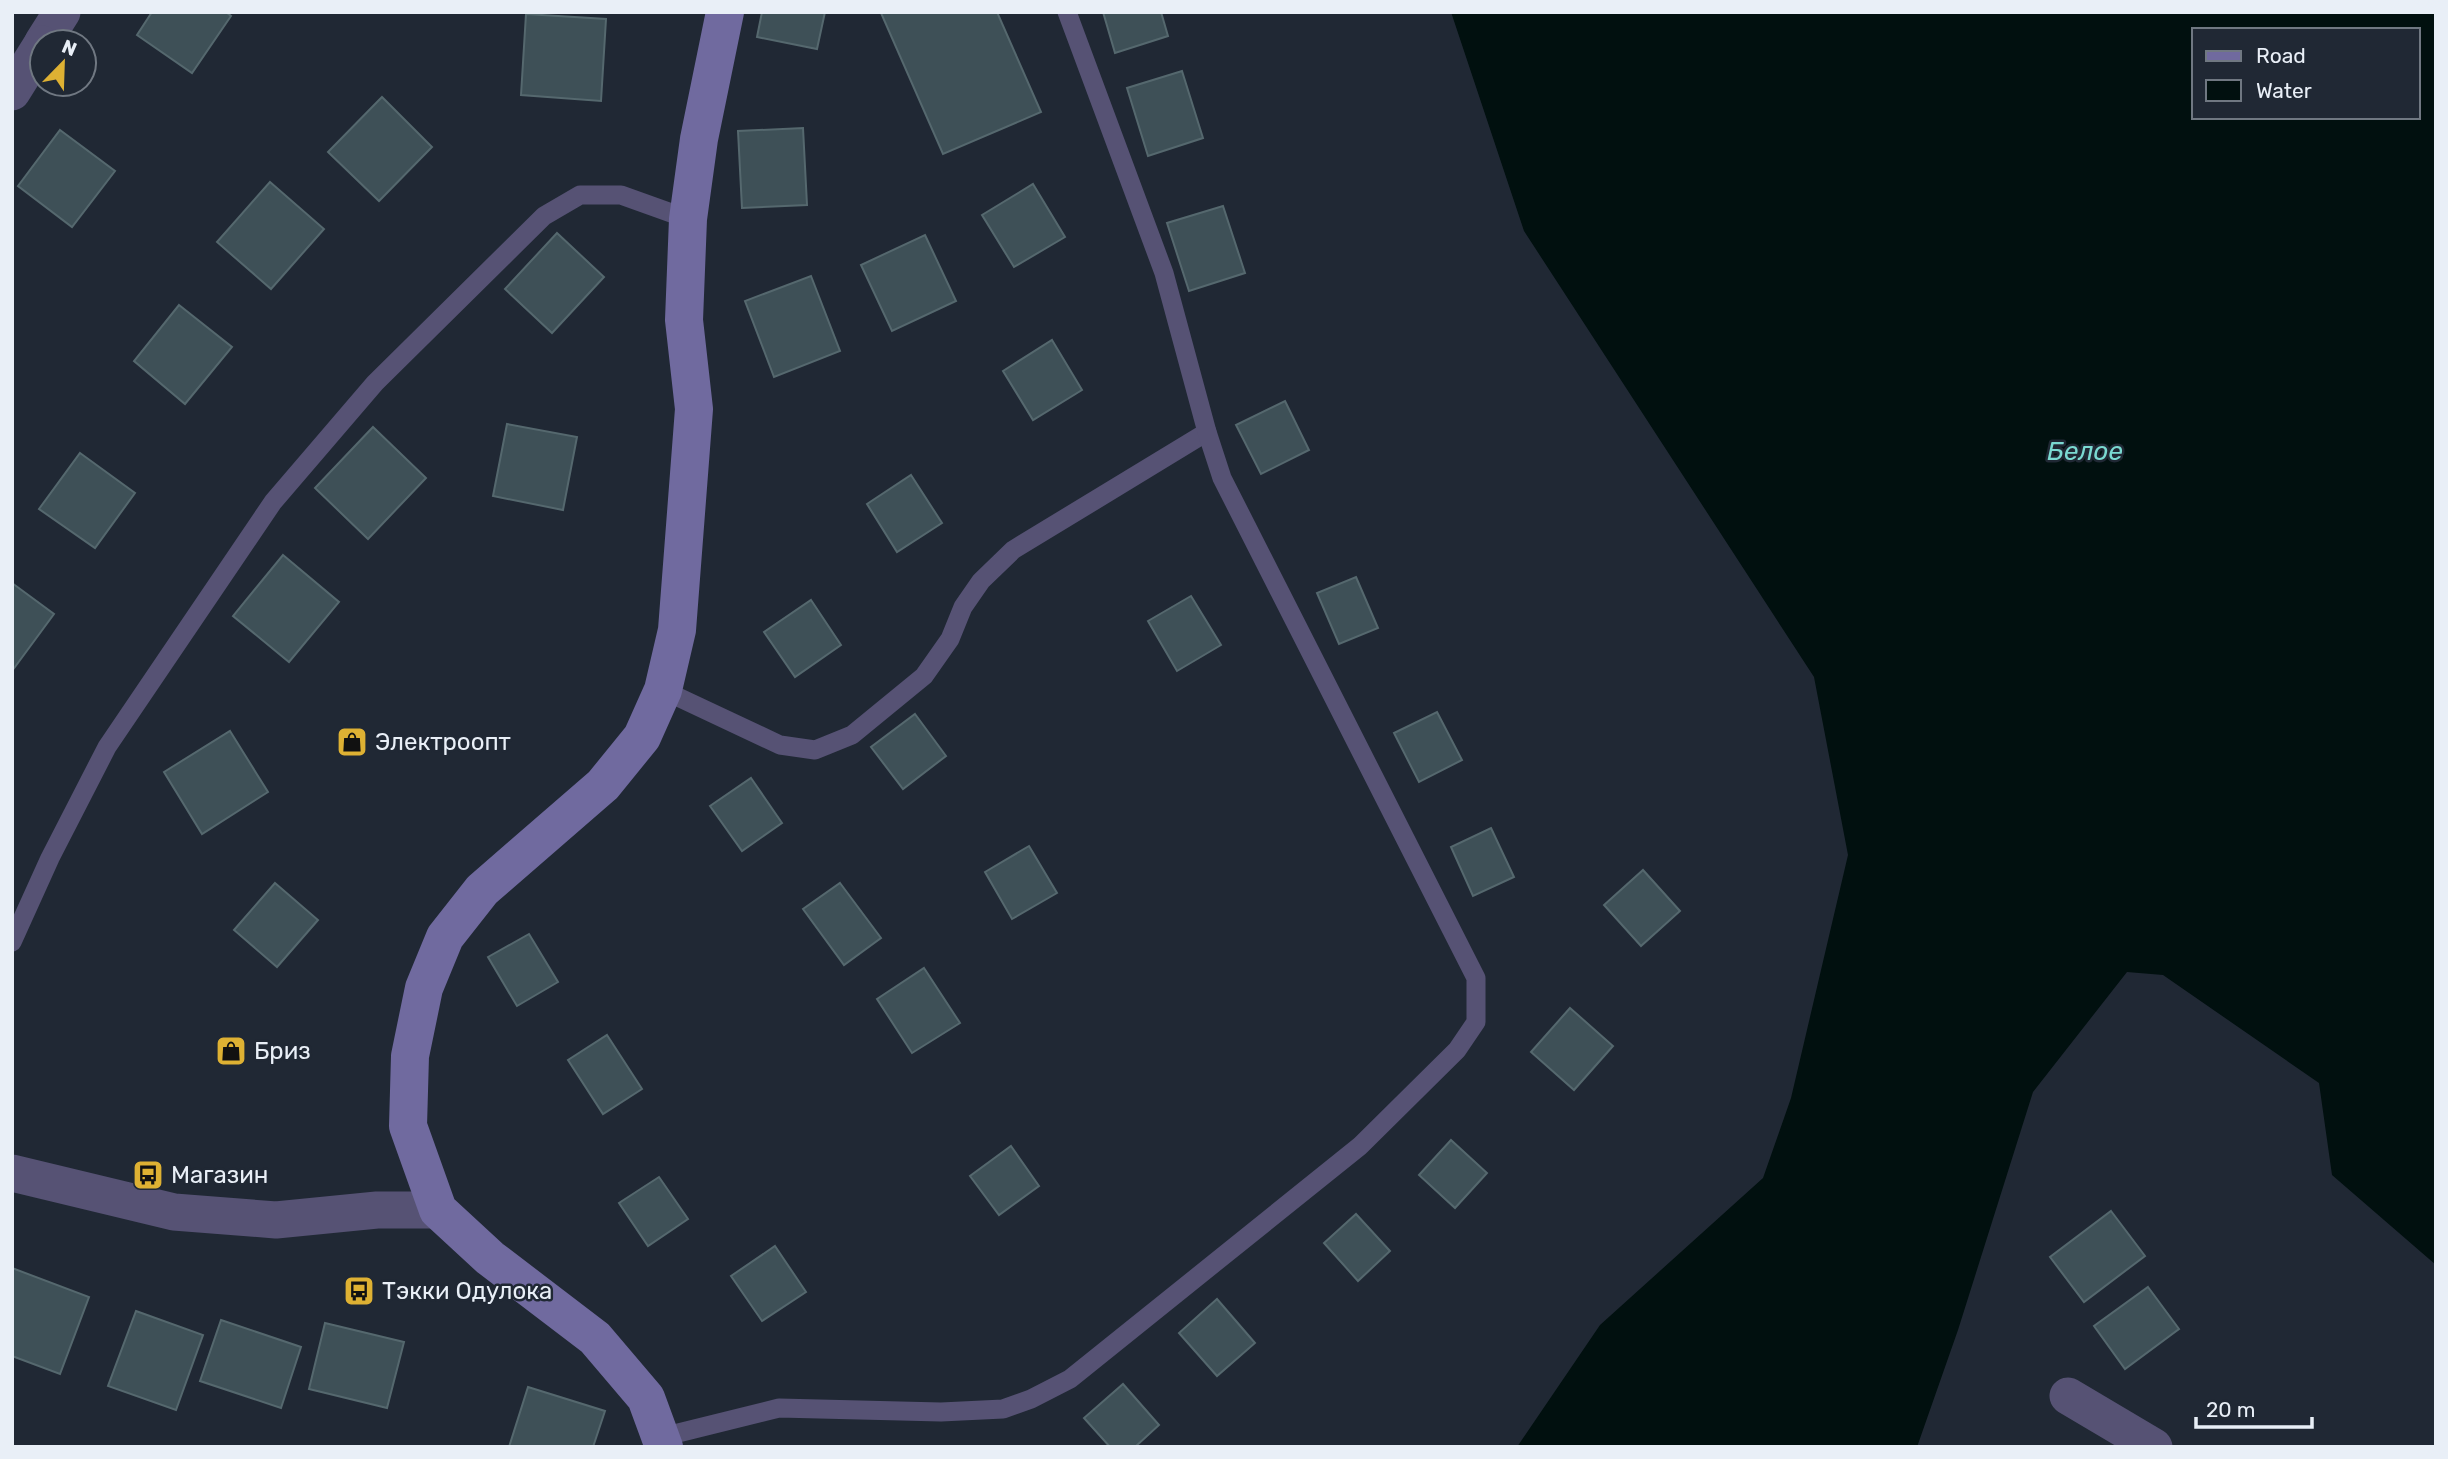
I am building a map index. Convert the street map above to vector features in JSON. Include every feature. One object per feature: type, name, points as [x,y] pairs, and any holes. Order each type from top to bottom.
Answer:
[{"type":"street","points":[[52,28],[62,12]]},
{"type":"street","points":[[663,1442],[646,1398],[595,1338],[490,1258],[438,1210],[408,1126],[410,1056],[424,988],[445,937],[482,890],[603,785],[642,737],[663,690],[677,630],[694,409],[684,320],[688,219],[699,139],[724,12]]},
{"type":"street","points":[[12,92],[28,67]]},
{"type":"street","points":[[12,1172],[174,1213],[276,1220],[377,1210],[438,1210]]},
{"type":"street","points":[[2068,1396],[2154,1447]]},
{"type":"lane","points":[[663,1442],[779,1408],[941,1412],[1003,1409],[1070,1380],[1360,1146],[1457,1050],[1476,1022],[1476,978],[1222,478],[1164,273],[1067,12]]},
{"type":"lane","points":[[12,942],[50,859],[107,747],[273,502],[375,383],[544,216],[580,195],[621,195],[688,219]]},
{"type":"lane","points":[[663,690],[780,745],[815,750],[852,735],[923,676],[950,639],[963,607],[981,580],[1013,550],[1207,432]]},
{"type":"water","name":"Белое","points":[[1451,12],[2436,12],[2436,1265],[2332,1175],[2319,1083],[2163,975],[2127,972],[2033,1092],[1958,1330],[1917,1447],[1517,1447],[1600,1325],[1763,1178],[1791,1098],[1848,855],[1814,677],[1524,231]]},
{"type":"building","points":[[152,12],[226,12],[231,16],[192,73],[137,35]]},
{"type":"building","points":[[762,12],[825,12],[817,49],[757,37]]},
{"type":"building","points":[[997,12],[1041,112],[943,154],[881,13]]},
{"type":"building","points":[[1103,12],[1161,12],[1168,36],[1115,53]]},
{"type":"building","points":[[526,14],[606,19],[601,101],[521,95]]},
{"type":"building","points":[[1182,71],[1203,138],[1148,156],[1127,88]]},
{"type":"building","points":[[382,97],[432,147],[379,201],[328,152]]},
{"type":"building","points":[[803,128],[807,205],[742,208],[738,131]]},
{"type":"building","points":[[60,130],[115,171],[72,227],[18,186]]},
{"type":"building","points":[[270,182],[324,229],[271,289],[217,242]]},
{"type":"building","points":[[1033,184],[1065,237],[1014,267],[982,215]]},
{"type":"building","points":[[1223,206],[1245,273],[1189,291],[1167,223]]},
{"type":"building","points":[[557,233],[604,277],[552,333],[505,289]]},
{"type":"building","points":[[925,235],[956,301],[892,331],[861,265]]},
{"type":"building","points":[[811,276],[840,351],[774,377],[745,301]]},
{"type":"building","points":[[179,305],[232,347],[185,404],[134,361]]},
{"type":"building","points":[[1052,340],[1082,390],[1033,420],[1003,371]]},
{"type":"building","points":[[1285,401],[1309,450],[1261,474],[1236,425]]},
{"type":"building","points":[[507,424],[577,437],[563,510],[493,496]]},
{"type":"building","points":[[373,427],[426,478],[368,539],[315,488]]},
{"type":"building","points":[[80,453],[135,493],[95,548],[39,509]]},
{"type":"building","points":[[911,475],[942,523],[897,552],[867,504]]},
{"type":"building","points":[[283,555],[339,602],[289,662],[233,616]]},
{"type":"building","points":[[1356,577],[1378,628],[1339,644],[1317,593]]},
{"type":"building","points":[[12,583],[54,614],[12,671]]},
{"type":"building","points":[[1191,596],[1221,645],[1177,671],[1148,621]]},
{"type":"building","points":[[811,600],[841,645],[795,677],[764,632]]},
{"type":"building","points":[[1437,712],[1462,760],[1419,782],[1394,733]]},
{"type":"building","points":[[915,714],[946,756],[903,789],[871,747]]},
{"type":"building","points":[[230,731],[268,792],[202,834],[164,772]]},
{"type":"building","points":[[751,778],[782,823],[742,851],[710,806]]},
{"type":"building","points":[[1491,828],[1514,877],[1473,896],[1451,847]]},
{"type":"building","points":[[1029,846],[1057,893],[1012,919],[985,872]]},
{"type":"building","points":[[1643,870],[1680,911],[1641,946],[1604,905]]},
{"type":"building","points":[[275,883],[318,920],[277,967],[234,930]]},
{"type":"building","points":[[840,883],[881,938],[844,965],[803,909]]},
{"type":"building","points":[[529,934],[558,982],[517,1006],[488,957]]},
{"type":"building","points":[[924,968],[960,1023],[912,1053],[877,999]]},
{"type":"building","points":[[1570,1008],[1613,1046],[1574,1090],[1531,1052]]},
{"type":"building","points":[[607,1035],[642,1089],[603,1114],[568,1060]]},
{"type":"building","points":[[1451,1140],[1487,1173],[1455,1208],[1419,1175]]},
{"type":"building","points":[[1011,1146],[1039,1186],[999,1215],[970,1176]]},
{"type":"building","points":[[659,1177],[688,1219],[648,1246],[619,1203]]},
{"type":"building","points":[[2111,1211],[2145,1256],[2084,1302],[2050,1257]]},
{"type":"building","points":[[1356,1214],[1390,1251],[1358,1281],[1324,1243]]},
{"type":"building","points":[[775,1246],[806,1292],[762,1321],[731,1276]]},
{"type":"building","points":[[12,1268],[89,1297],[60,1374],[12,1356]]},
{"type":"building","points":[[2148,1287],[2179,1329],[2125,1369],[2094,1326]]},
{"type":"building","points":[[1217,1299],[1255,1343],[1217,1376],[1179,1333]]},
{"type":"building","points":[[136,1311],[203,1335],[176,1410],[108,1386]]},
{"type":"building","points":[[221,1320],[301,1347],[281,1408],[200,1381]]},
{"type":"building","points":[[325,1323],[404,1342],[387,1408],[309,1389]]},
{"type":"building","points":[[1123,1384],[1159,1425],[1135,1447],[1110,1447],[1084,1418]]},
{"type":"building","points":[[528,1387],[605,1411],[593,1447],[509,1447]]},
{"type":"place","name":"Электроопт","points":[[352,742]]},
{"type":"place","name":"Бриз","points":[[231,1051]]},
{"type":"place","name":"Магазин","points":[[148,1175]]},
{"type":"place","name":"Тэкки Одулока","points":[[359,1291]]}]
